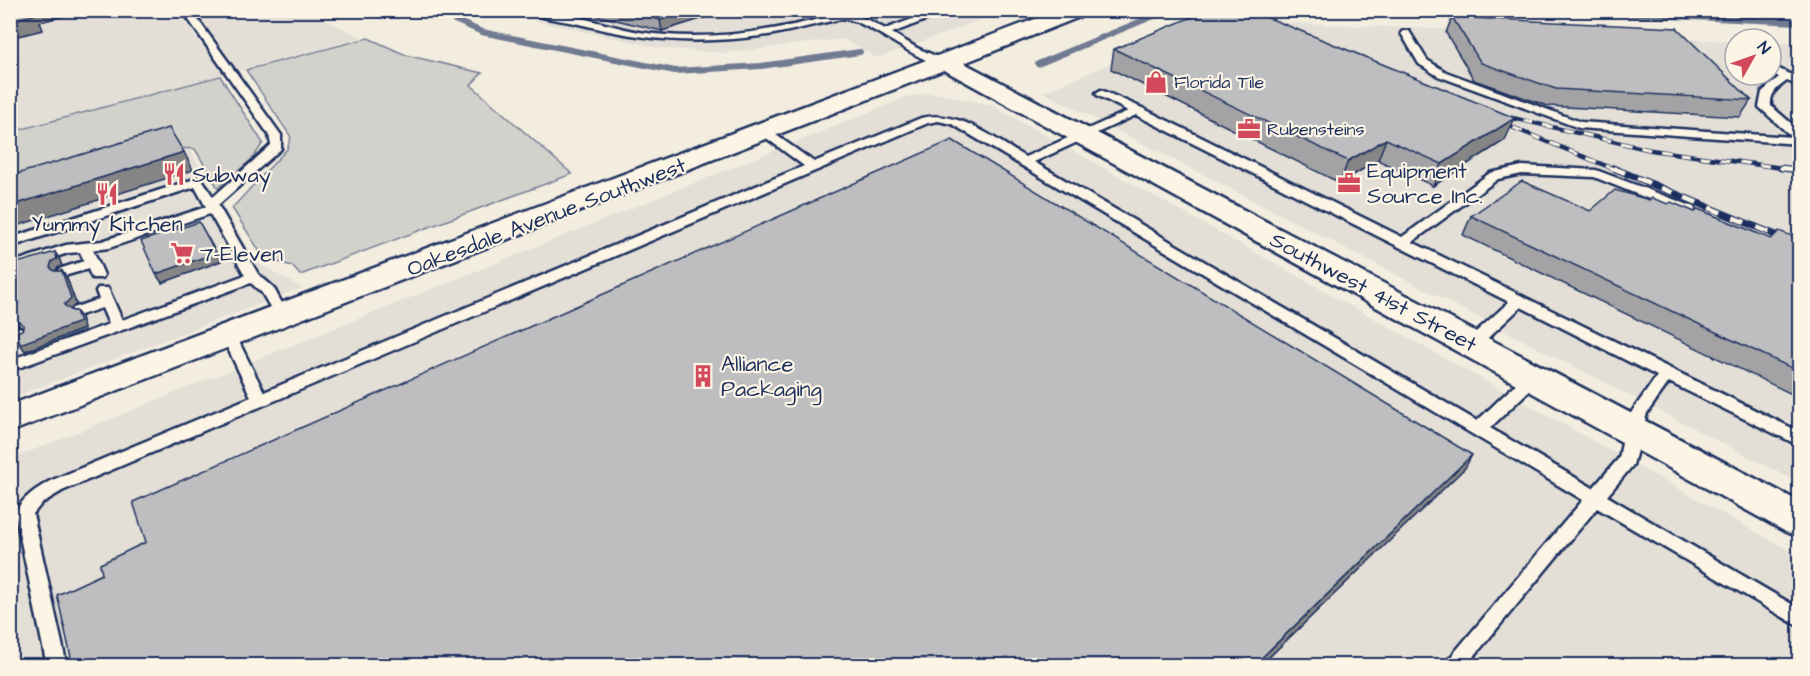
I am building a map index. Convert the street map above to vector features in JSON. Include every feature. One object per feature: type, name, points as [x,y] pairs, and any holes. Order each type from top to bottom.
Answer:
[{"type":"street","name":"Oakesdale Avenue Southwest","points":[[10,419],[947,63],[1080,10]]},
{"type":"street","name":"Southwest 41st Street","points":[[947,63],[1800,520]]},
{"type":"lane","points":[[10,268],[66,249],[104,245],[212,207],[277,146],[275,135],[186,10]]},
{"type":"lane","points":[[531,10],[654,37],[687,39],[811,26],[837,13],[867,23],[913,50],[947,63]]},
{"type":"lane","points":[[884,33],[948,10]]},
{"type":"lane","points":[[1406,33],[1423,62],[1442,74],[1579,125],[1800,140]]},
{"type":"lane","points":[[1783,75],[1800,83]]},
{"type":"lane","points":[[1786,76],[1767,90],[1764,98],[1765,107],[1800,140]]},
{"type":"lane","points":[[1101,93],[1800,440]]},
{"type":"lane","points":[[1025,162],[1138,110]]},
{"type":"lane","points":[[57,666],[24,513],[36,498],[56,486],[813,167],[925,120],[938,118],[955,121],[1800,619]]},
{"type":"lane","points":[[765,132],[813,167]]},
{"type":"lane","points":[[1403,242],[1494,176],[1521,170],[1555,170],[1596,174],[1704,216]]},
{"type":"lane","points":[[10,243],[198,182],[253,277],[268,290],[282,316]]},
{"type":"lane","points":[[64,272],[94,269],[85,247]]},
{"type":"lane","points":[[10,366],[253,277]]},
{"type":"lane","points":[[78,311],[105,296],[117,327]]},
{"type":"lane","points":[[1472,344],[1520,300]]},
{"type":"lane","points":[[229,336],[260,400]]},
{"type":"lane","points":[[1453,666],[1627,460],[1631,429],[1638,410],[1667,374]]},
{"type":"lane","points":[[1479,429],[1533,377]]},
{"type":"shaded area","points":[[11,11],[308,11],[363,38],[11,132]]},
{"type":"shaded area","points":[[490,11],[1006,11],[877,58],[843,39],[724,53],[665,49]]},
{"type":"shaded area","points":[[1208,22],[1288,23],[1723,41],[1723,87],[1783,87],[1783,43],[1799,44],[1799,483],[1043,92]]},
{"type":"shaded area","points":[[368,38],[406,55],[482,73],[471,85],[572,174],[300,275],[292,266],[264,258],[232,208],[287,149],[291,137],[246,70]]},
{"type":"shaded area","points":[[220,76],[263,143],[253,158],[218,188],[195,149],[177,148],[11,199],[11,132]]},
{"type":"shaded area","name":"Alliance Packaging","points":[[926,93],[943,94],[993,106],[1799,556],[1799,665],[11,666],[11,459],[907,97]]},
{"type":"shaded area","points":[[185,141],[256,262],[302,288],[11,398],[11,193]]},
{"type":"building","points":[[10,10],[32,10],[34,15],[10,20]]},
{"type":"building","points":[[620,10],[691,10],[660,20]]},
{"type":"building","points":[[1209,10],[1249,10],[1515,118],[1442,164],[1386,139],[1348,161],[1114,49]]},
{"type":"building","points":[[1452,17],[1677,28],[1723,73],[1723,87],[1738,87],[1751,100],[1556,89],[1481,63]]},
{"type":"building","points":[[169,128],[184,152],[10,206],[10,176]]},
{"type":"building","name":"Alliance Packaging","points":[[952,140],[1472,455],[1253,666],[73,666],[57,595],[102,574],[100,564],[146,542],[133,502]]},
{"type":"building","points":[[1522,181],[1590,211],[1615,190],[1649,200],[1652,198],[1668,204],[1671,202],[1695,212],[1698,209],[1771,239],[1779,231],[1800,239],[1800,372],[1471,216]]},
{"type":"building","name":"7-Eleven","points":[[199,222],[216,253],[156,274],[141,241]]},
{"type":"building","name":"7-Eleven","points":[[55,252],[57,259],[52,261],[50,267],[54,271],[62,271],[71,298],[64,305],[76,311],[80,322],[20,344],[17,332],[22,330],[24,325],[13,318],[11,312],[18,305],[10,300],[10,265]]},
{"type":"waterway","points":[[432,10],[482,32],[675,71],[761,66],[860,52]]},
{"type":"waterway","points":[[1038,64],[1168,10]]},
{"type":"waterway","points":[[1545,10],[1800,22]]},
{"type":"railway","points":[[1504,116],[1651,150],[1787,169]]},
{"type":"railway","points":[[1495,120],[1616,170]]},
{"type":"railway","points":[[1613,168],[1800,245]]},
{"type":"railway","points":[[1781,168],[1787,169]]},
{"type":"railway","points":[[1787,169],[1800,170]]},
{"type":"railway","points":[[1787,169],[1797,170]]},
{"type":"place","name":"Florida Tile","points":[[1156,82]]},
{"type":"place","name":"Rubensteins","points":[[1249,129]]},
{"type":"place","name":"Subway","points":[[174,174]]},
{"type":"place","name":"Equipment Source Inc.","points":[[1349,183]]},
{"type":"place","name":"Yummy Kitchen","points":[[107,194]]},
{"type":"place","name":"7-Eleven","points":[[182,253]]},
{"type":"place","name":"Alliance Packaging","points":[[703,376]]}]
